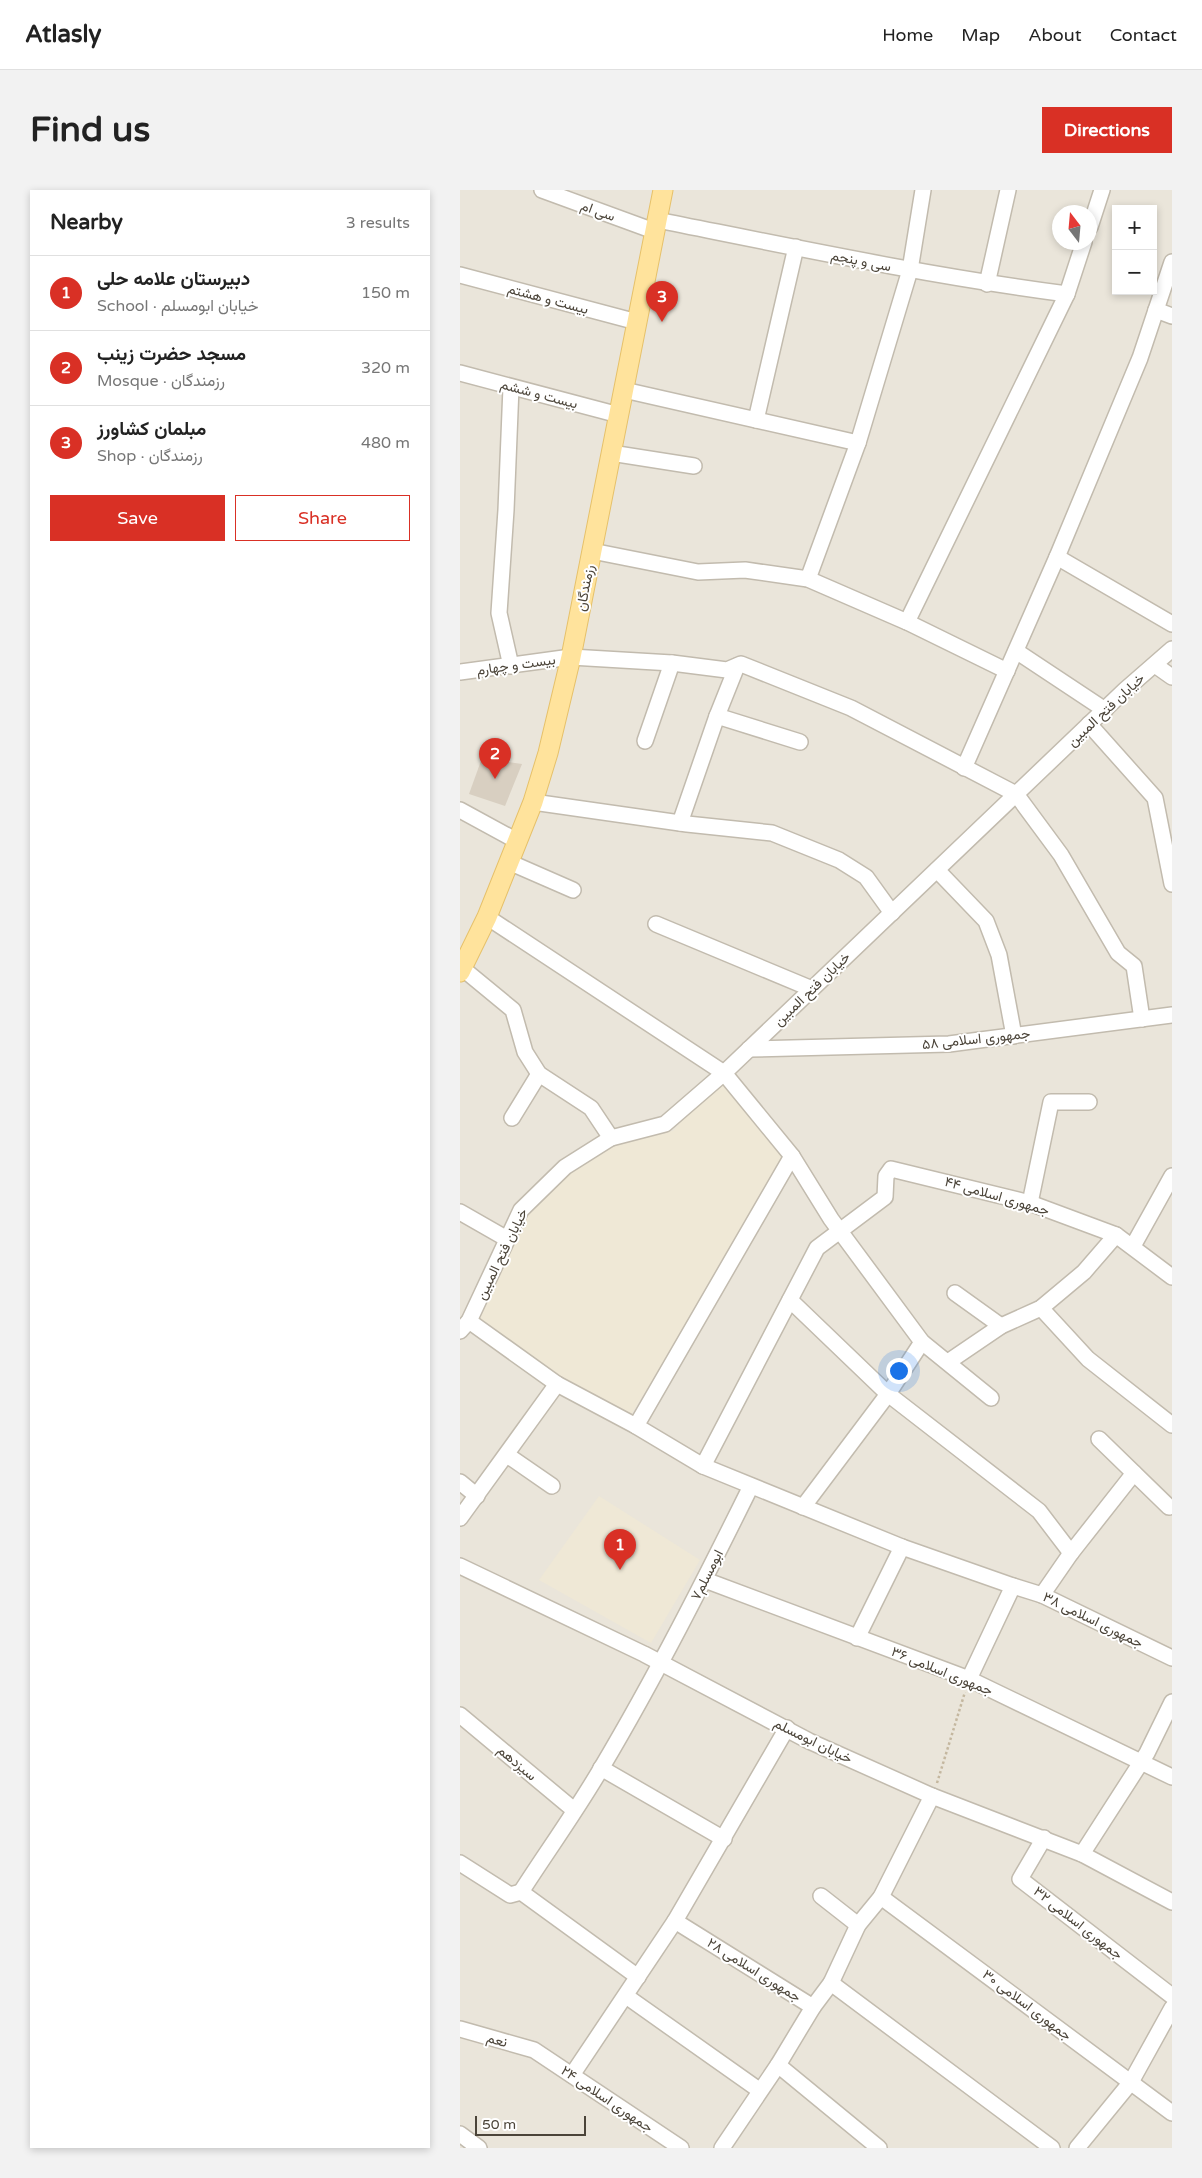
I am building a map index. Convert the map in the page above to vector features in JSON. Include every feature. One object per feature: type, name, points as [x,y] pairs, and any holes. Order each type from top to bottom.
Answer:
[{"type":"main road","name":"رزمندگان","points":[[463,959],[487,916],[533,802],[548,753],[571,657],[663,190]]},
{"type":"street","name":"سی ام","points":[[542,190],[656,226]]},
{"type":"street","points":[[808,579],[858,443],[910,270],[923,190]]},
{"type":"street","points":[[987,284],[1008,190]]},
{"type":"street","points":[[1097,205],[1102,190]]},
{"type":"street","name":"سی و پنجم","points":[[656,226],[796,248],[987,284],[1067,294]]},
{"type":"street","points":[[756,420],[796,248]]},
{"type":"street","points":[[907,622],[1067,294],[1081,250]]},
{"type":"street","points":[[964,768],[1057,557],[1140,358],[1172,262]]},
{"type":"street","name":"بیست و هشتم","points":[[460,275],[637,322]]},
{"type":"street","points":[[1156,310],[1172,316]]},
{"type":"street","name":"بیست و ششم","points":[[460,373],[619,415]]},
{"type":"street","points":[[511,387],[506,510],[499,614],[511,666]]},
{"type":"street","points":[[624,390],[858,443]]},
{"type":"street","points":[[611,453],[694,466]]},
{"type":"street","points":[[592,551],[698,572],[745,570],[808,579],[907,622],[1007,671]]},
{"type":"street","points":[[1057,557],[1172,624]]},
{"type":"street","name":"خیابان فتح المبین","points":[[465,1326],[521,1210],[533,1197],[565,1167],[611,1138],[665,1124],[724,1073],[1016,794],[1172,649]]},
{"type":"street","points":[[1016,651],[1105,710]]},
{"type":"street","name":"بیست و چهارم","points":[[460,672],[571,657],[672,663],[727,670],[741,664],[852,708],[1016,794]]},
{"type":"street","points":[[645,741],[672,663]]},
{"type":"street","points":[[1154,664],[1172,677]]},
{"type":"street","points":[[680,823],[717,716],[737,666]]},
{"type":"street","points":[[717,716],[800,742]]},
{"type":"street","points":[[1090,724],[1155,798],[1172,884]]},
{"type":"street","points":[[1016,794],[1061,855],[1118,953],[1134,966],[1142,1019]]},
{"type":"street","points":[[533,802],[680,823],[772,833],[839,860],[866,877],[892,913]]},
{"type":"street","points":[[460,810],[517,841]]},
{"type":"street","points":[[508,862],[573,890]]},
{"type":"street","points":[[937,870],[986,921],[999,955],[1014,1036]]},
{"type":"street","points":[[487,916],[724,1073],[792,1156],[831,1219],[922,1342],[991,1398]]},
{"type":"street","points":[[656,924],[812,989]]},
{"type":"street","points":[[463,959],[513,1010],[525,1052],[539,1074],[591,1108],[611,1138]]},
{"type":"street","name":"جمهوری اسلامی ۵۸","points":[[749,1049],[949,1044],[1172,1015]]},
{"type":"street","points":[[512,1118],[539,1074]]},
{"type":"street","points":[[1030,1203],[1051,1102],[1089,1102]]},
{"type":"street","points":[[636,1426],[792,1156]]},
{"type":"street","name":"جمهوری اسلامی ۴۴","points":[[840,1229],[885,1197],[886,1176],[891,1169],[1030,1203],[1116,1235],[1172,1277]]},
{"type":"street","points":[[1133,1246],[1168,1193],[1172,1176]]},
{"type":"street","points":[[460,1212],[507,1239]]},
{"type":"street","points":[[703,1466],[817,1248],[840,1229]]},
{"type":"street","points":[[948,1362],[1001,1326],[1040,1308],[1084,1272],[1116,1235]]},
{"type":"street","points":[[955,1293],[1001,1326]]},
{"type":"street","points":[[790,1300],[888,1394],[1039,1511],[1070,1553]]},
{"type":"street","points":[[1040,1308],[1088,1359],[1172,1425]]},
{"type":"street","name":"جمهوری اسلامی ۳۸","points":[[465,1326],[557,1384],[636,1426],[703,1466],[902,1548],[1042,1595],[1172,1658]]},
{"type":"street","points":[[803,1507],[888,1394],[922,1342]]},
{"type":"street","points":[[460,1518],[557,1384]]},
{"type":"street","points":[[1099,1439],[1169,1507]]},
{"type":"street","points":[[507,1455],[552,1486]]},
{"type":"street","points":[[1042,1595],[1070,1553],[1134,1473]]},
{"type":"street","points":[[460,1482],[477,1496]]},
{"type":"street","name":"ابومسلم۷","points":[[521,1892],[601,1768],[661,1664],[751,1486]]},
{"type":"street","points":[[858,1638],[902,1548]]},
{"type":"street","name":"خیابان ابومسلم","points":[[460,1566],[661,1664],[809,1741],[932,1796],[1082,1854],[1172,1902]]},
{"type":"street","name":"جمهوری اسلامی ۳۶","points":[[705,1580],[969,1679],[1172,1777]]},
{"type":"street","points":[[969,1679],[1012,1586]]},
{"type":"street","points":[[1082,1854],[1140,1762],[1148,1753],[1172,1702]]},
{"type":"street","name":"سیزدهم","points":[[460,1715],[574,1810]]},
{"type":"street","points":[[572,2075],[675,1921],[787,1728]]},
{"type":"street","points":[[601,1768],[724,1839]]},
{"type":"street","name":"جمهوری اسلامی ۲۸","points":[[675,1921],[812,2007],[831,1983],[858,1925],[882,1897],[932,1796]]},
{"type":"street","name":"جمهوری اسلامی ۳۲","points":[[1044,1838],[1020,1879],[1172,1996]]},
{"type":"street","points":[[460,1864],[510,1895],[521,1892],[638,1976]]},
{"type":"street","points":[[820,1896],[858,1925]]},
{"type":"street","name":"جمهوری اسلامی ۳۰","points":[[882,1897],[1172,2113]]},
{"type":"street","points":[[831,1983],[1052,2148]]},
{"type":"street","points":[[626,1996],[759,2090]]},
{"type":"street","points":[[722,2148],[759,2090],[778,2065],[812,2007]]},
{"type":"street","points":[[1077,2148],[1131,2082],[1172,2008]]},
{"type":"street","name":"نعم","points":[[460,2029],[534,2050]]},
{"type":"street","name":"جمهوری اسلامی ۲۴","points":[[534,2050],[681,2148]]},
{"type":"street","points":[[778,2065],[879,2148]]},
{"type":"street","points":[[460,2134],[479,2148]]},
{"type":"path","points":[[932,1796],[969,1679]]},
{"type":"shaded area","points":[[460,190],[1172,190],[1172,2148],[460,2148]]},
{"type":"shaded area","points":[[724,1073],[792,1156],[627,1421],[469,1321],[521,1210],[611,1138],[673,1131]]},
{"type":"shaded area","points":[[599,1496],[700,1560],[651,1643],[539,1580]]},
{"type":"building","points":[[482,758],[522,764],[505,806],[469,794]]},
{"type":"place","name":"مبلمان کشاورز","points":[[662,322]]},
{"type":"place","name":"مسجد حضرت زینب","points":[[495,779]]},
{"type":"place","name":"دبیرستان علامه حلی","points":[[620,1570]]}]
